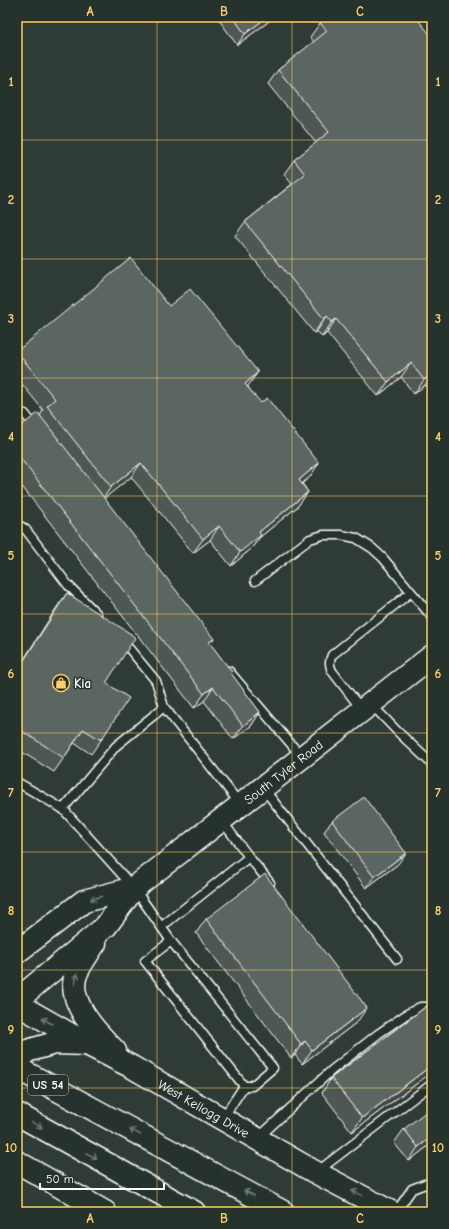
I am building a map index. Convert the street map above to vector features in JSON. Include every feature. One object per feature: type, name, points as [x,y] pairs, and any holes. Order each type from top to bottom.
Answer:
[{"type":"main road","name":"South Tyler Road","points":[[17,1000],[106,926],[134,888],[432,656]]},
{"type":"main road","name":"South Tyler Road","points":[[17,952],[84,901],[134,888]]},
{"type":"main road","points":[[106,926],[76,973],[75,994],[79,1006],[95,1031],[132,1067]]},
{"type":"main road","name":"West Kellogg Drive","points":[[17,1004],[87,1044],[132,1067],[313,1171],[391,1212]]},
{"type":"main road","points":[[17,1060],[27,1050],[56,1043],[87,1044]]},
{"type":"main road","name":"US 54","points":[[17,1068],[283,1212]]},
{"type":"main road","points":[[17,1114],[194,1212]]},
{"type":"main road","points":[[17,1162],[92,1207]]},
{"type":"lane","points":[[25,414],[39,432]]},
{"type":"lane","points":[[17,526],[26,530],[68,585],[101,619]]},
{"type":"lane","points":[[255,581],[310,539],[323,535],[341,535],[356,538],[372,548],[382,558],[432,617]]},
{"type":"lane","points":[[411,592],[332,655],[329,660],[332,671],[366,707],[402,736],[432,764]]},
{"type":"lane","points":[[117,636],[156,681],[164,708],[240,804]]},
{"type":"lane","points":[[225,667],[302,756]]},
{"type":"lane","points":[[63,809],[116,746],[164,708]]},
{"type":"lane","points":[[17,782],[63,809],[134,888],[171,941],[273,1068],[252,1086],[244,1086]]},
{"type":"lane","points":[[263,787],[397,959]]},
{"type":"lane","points":[[221,819],[249,857],[274,887]]},
{"type":"lane","points":[[161,927],[249,857]]},
{"type":"lane","points":[[171,941],[145,961],[244,1086]]},
{"type":"lane","points":[[257,1138],[332,1070],[378,1034],[420,1007],[432,1007]]},
{"type":"lane","points":[[317,1172],[432,1084]]},
{"type":"lane","points":[[222,1119],[244,1086]]},
{"type":"lane","points":[[396,1212],[412,1189],[425,1184],[432,1188]]},
{"type":"building","points":[[233,17],[267,17],[245,34]]},
{"type":"building","points":[[327,17],[416,17],[432,37],[432,373],[424,380],[411,363],[388,382],[336,319],[332,322],[327,316],[324,319],[245,222],[305,174],[294,160],[329,132],[278,70],[327,31],[320,23]]},
{"type":"building","points":[[131,258],[169,306],[190,289],[258,372],[245,384],[261,403],[267,398],[319,463],[299,480],[308,492],[259,532],[261,535],[240,552],[219,526],[203,539],[141,463],[111,487],[47,406],[55,399],[17,352]]},
{"type":"building","points":[[38,413],[214,639],[209,642],[260,712],[243,726],[213,687],[204,694],[17,454],[17,429]]},
{"type":"building","name":"Kia","points":[[67,593],[135,638],[106,683],[129,698],[101,740],[83,729],[64,758],[17,728],[17,671]]},
{"type":"building","points":[[364,797],[406,853],[374,877],[332,821]]},
{"type":"building","points":[[265,874],[367,1008],[312,1050],[305,1041],[301,1044],[206,919]]},
{"type":"building","points":[[432,1002],[432,1065],[362,1118],[331,1078]]},
{"type":"building","points":[[432,1107],[432,1137],[418,1147],[404,1129]]},
{"type":"place","name":"Kia","points":[[61,683]]}]
